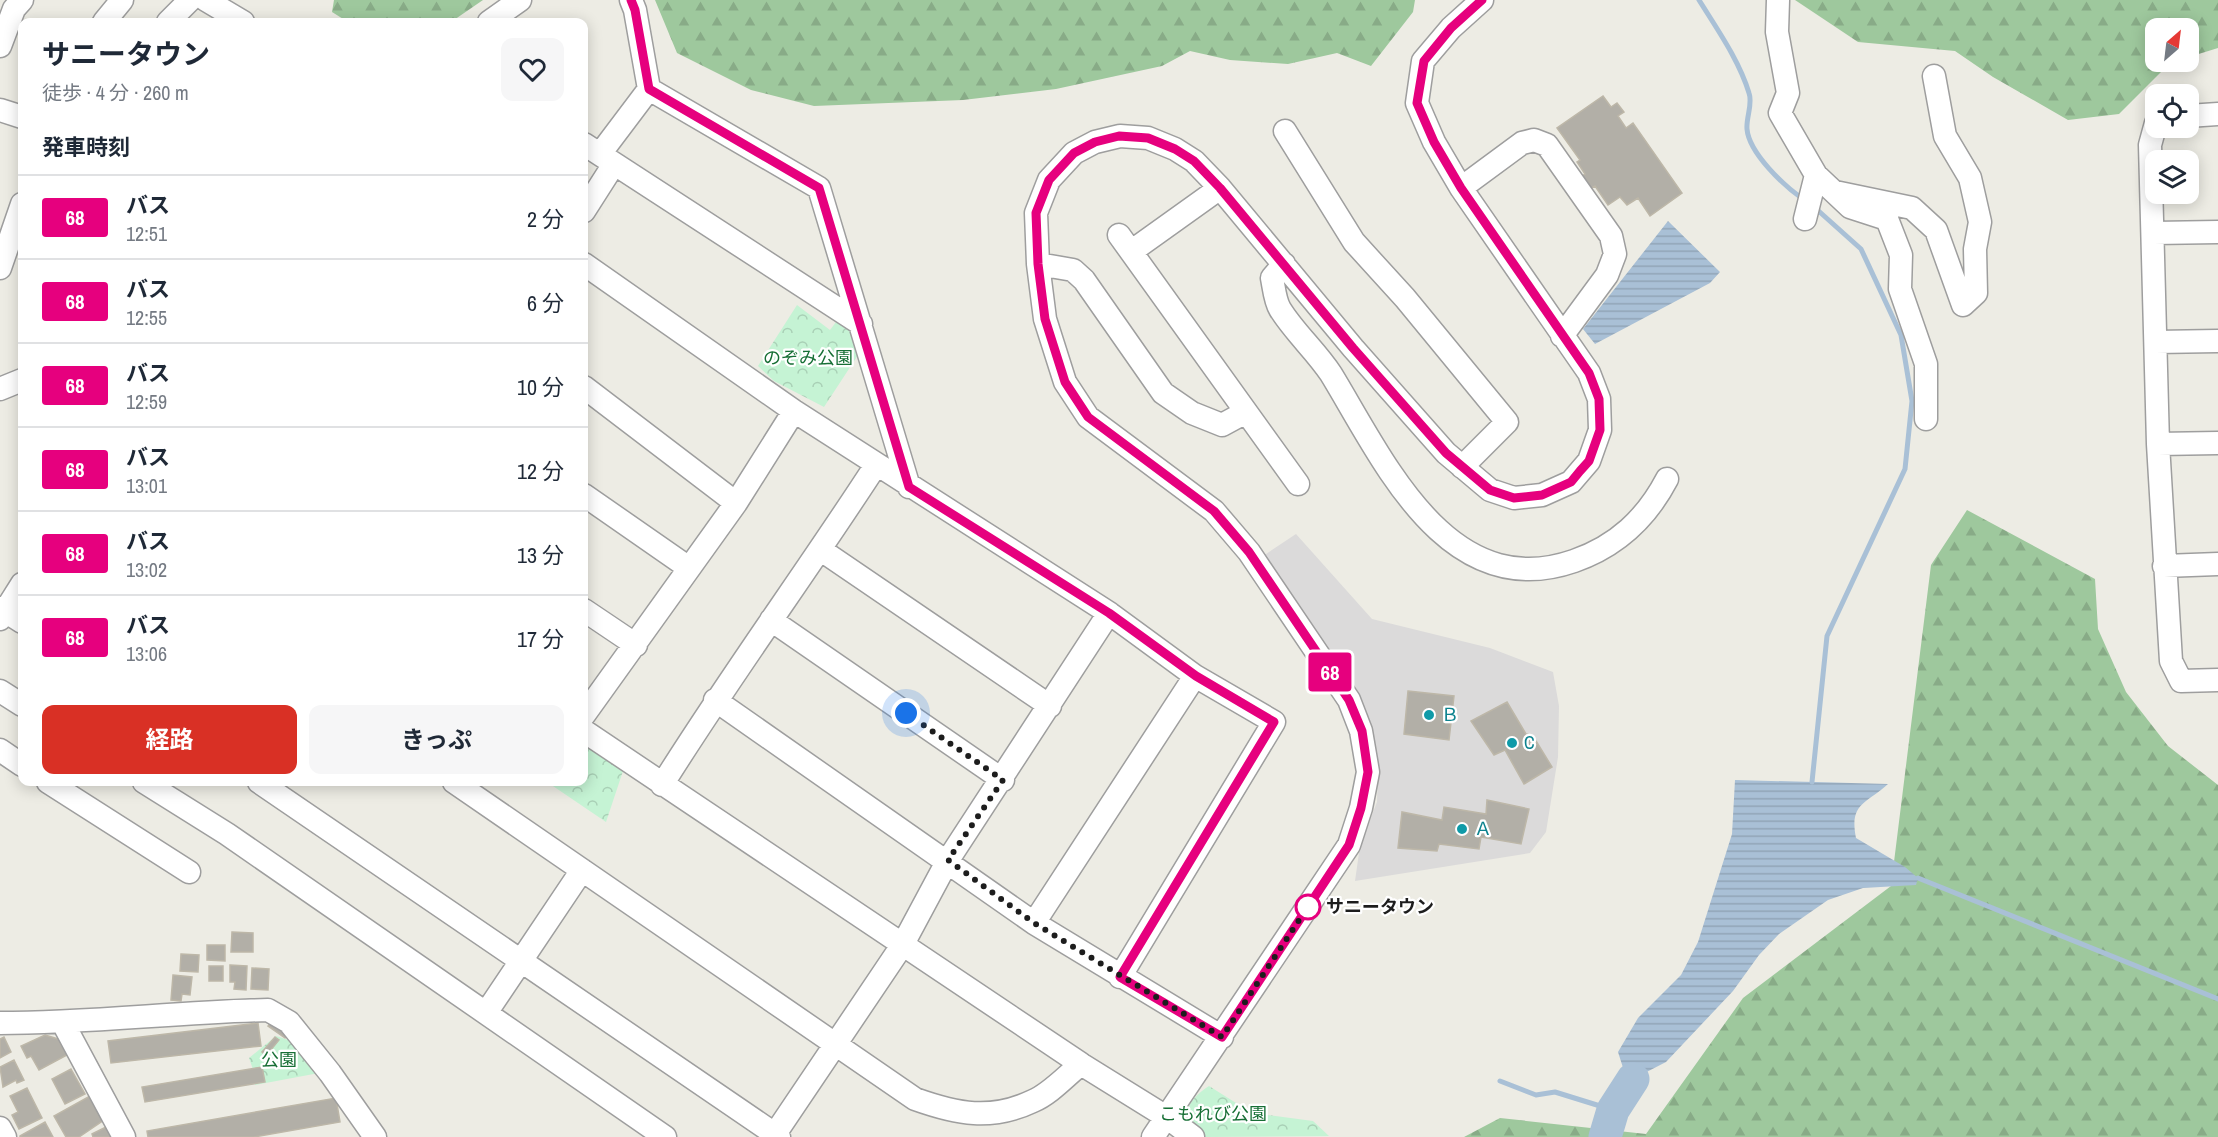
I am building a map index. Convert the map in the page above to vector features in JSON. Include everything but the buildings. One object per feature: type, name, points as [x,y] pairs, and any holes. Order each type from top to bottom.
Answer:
[{"type":"street","points":[[107,18],[122,0]]},
{"type":"street","points":[[172,18],[190,0]]},
{"type":"street","points":[[206,0],[236,18]]},
{"type":"street","points":[[495,18],[520,0]]},
{"type":"street","points":[[588,195],[599,154],[649,89],[635,10],[631,0]]},
{"type":"street","points":[[1153,1137],[1168,1118],[1349,845],[1361,808],[1368,772],[1362,731],[1349,700],[1249,552],[1214,511],[1088,417],[1065,382],[1045,319],[1038,264],[1036,213],[1049,180],[1074,153],[1095,142],[1119,136],[1148,138],[1175,149],[1194,161],[1220,188],[1446,453],[1490,490],[1514,498],[1542,495],[1571,482],[1589,461],[1600,430],[1599,399],[1589,373],[1461,188],[1434,142],[1417,103],[1424,61],[1451,28],[1482,0]]},
{"type":"street","points":[[1778,0],[1777,32],[1788,93],[1780,113],[1821,186],[1850,207],[1887,219],[1901,255],[1900,289],[1926,364],[1926,419]]},
{"type":"street","points":[[0,46],[12,3]]},
{"type":"street","points":[[1821,186],[1912,208],[1936,230],[1963,305],[1976,293],[1975,249],[1980,222],[1970,178],[1945,136],[1934,76]]},
{"type":"street","points":[[649,89],[819,188],[909,487]]},
{"type":"street","points":[[0,110],[18,116]]},
{"type":"street","points":[[2199,115],[2218,114]]},
{"type":"street","points":[[1285,131],[1354,242],[1405,298],[1507,422],[1462,466]]},
{"type":"street","points":[[2152,138],[2150,145],[2158,444],[2170,661],[2181,681],[2218,680]]},
{"type":"street","points":[[1461,188],[1522,143],[1534,140],[1547,145],[1611,236],[1616,254],[1607,275],[1562,336]]},
{"type":"street","points":[[599,154],[861,324]]},
{"type":"street","points":[[1805,218],[1821,186]]},
{"type":"street","points":[[1220,188],[1125,243],[1298,484]]},
{"type":"street","points":[[0,268],[18,216]]},
{"type":"street","points":[[2154,233],[2218,232]]},
{"type":"street","points":[[1038,264],[1073,270],[1084,280],[1163,393],[1191,414],[1221,425],[1246,412]]},
{"type":"street","points":[[1284,264],[1272,278],[1279,308],[1329,371],[1378,455],[1410,501],[1435,529],[1466,551],[1497,563],[1523,569],[1565,564],[1598,553],[1641,520],[1667,479]]},
{"type":"street","points":[[588,267],[794,411],[909,487],[1109,613],[1196,676],[1274,722],[1120,977]]},
{"type":"street","points":[[2156,342],[2218,341]]},
{"type":"street","points":[[0,389],[18,382]]},
{"type":"street","points":[[588,390],[736,503]]},
{"type":"street","points":[[588,711],[736,503],[794,411]]},
{"type":"street","points":[[2158,444],[2218,443]]},
{"type":"street","points":[[662,785],[715,700],[821,550],[876,465]]},
{"type":"street","points":[[588,498],[689,568]]},
{"type":"street","points":[[821,550],[1050,706]]},
{"type":"street","points":[[2164,566],[2218,564]]},
{"type":"street","points":[[7,615],[18,592]]},
{"type":"street","points":[[588,613],[636,645]]},
{"type":"street","points":[[268,786],[775,1136],[903,944],[948,860],[1003,780],[1109,613]]},
{"type":"street","points":[[771,620],[1003,780]]},
{"type":"street","points":[[1034,923],[1196,676]]},
{"type":"street","points":[[0,691],[18,702]]},
{"type":"street","points":[[715,700],[948,860],[1034,923],[1222,1037]]},
{"type":"street","points":[[588,734],[1081,1064],[1168,1118],[1193,1137]]},
{"type":"street","points":[[0,750],[18,762]]},
{"type":"street","points":[[54,786],[189,872]]},
{"type":"street","points":[[150,786],[227,834],[665,1137]]},
{"type":"street","points":[[460,786],[837,1043],[915,1099],[946,1110],[991,1115],[1034,1101],[1081,1064]]},
{"type":"street","points":[[486,1013],[582,870]]},
{"type":"street","points":[[0,1023],[63,1023],[116,1017],[268,1010],[289,1022],[330,1073],[375,1137]]},
{"type":"street","points":[[63,1023],[124,1137]]},
{"type":"street","points":[[0,1128],[5,1137]]},
{"type":"shaded area","points":[[1296,534],[1372,619],[1490,648],[1553,672],[1559,706],[1558,757],[1546,832],[1530,853],[1355,881],[1360,846],[1377,802],[1378,766],[1263,556]]},
{"type":"green space","points":[[334,0],[483,0],[457,18],[342,18],[332,12]]},
{"type":"green space","points":[[655,0],[1415,0],[1413,12],[1371,66],[1337,53],[1288,64],[1230,60],[1190,51],[1162,66],[1056,89],[963,100],[814,106],[751,90],[677,53]]},
{"type":"green space","points":[[1795,0],[2218,0],[2218,48],[2199,54],[2199,18],[2145,18],[2145,72],[2161,72],[2149,84],[2145,84],[2145,88],[2119,114],[2068,120],[1993,77],[1955,51],[1858,42]]},
{"type":"green space","name":"のぞみ公園","points":[[797,305],[830,330],[836,322],[852,329],[862,349],[824,407],[774,381],[758,366]]},
{"type":"green space","points":[[1967,510],[2095,579],[2098,629],[2126,692],[2168,746],[2218,785],[2218,1137],[1464,1137],[1500,1118],[1646,1134],[1743,998],[1891,886],[1931,565]]},
{"type":"green space","points":[[588,744],[624,768],[606,822],[553,786],[588,786]]},
{"type":"green space","name":"公園","points":[[276,1036],[289,1040],[319,1073],[255,1085],[256,1078],[249,1058]]},
{"type":"green space","name":"こもれび公園","points":[[1209,1086],[1252,1113],[1313,1121],[1329,1136],[1205,1137],[1185,1119],[1193,1100]]},
{"type":"water","points":[[1668,221],[1720,272],[1710,283],[1595,344],[1583,329]]},
{"type":"water","points":[[1735,780],[1888,784],[1861,805],[1857,811],[1854,826],[1856,838],[1905,867],[1918,878],[1916,885],[1863,888],[1828,900],[1779,934],[1759,955],[1733,991],[1666,1062],[1633,1079],[1625,1074],[1618,1052],[1638,1018],[1681,975],[1698,942],[1732,834]]},
{"type":"waterway","points":[[1699,0],[1727,45],[1745,81],[1750,102],[1747,129],[1754,148],[1777,177],[1803,199]]},
{"type":"waterway","points":[[1812,782],[1827,636],[1905,469],[1912,401],[1901,335],[1861,249],[1813,206]]},
{"type":"waterway","points":[[1918,878],[2218,999]]},
{"type":"waterway","points":[[1605,1137],[1613,1110],[1633,1079]]},
{"type":"waterway","points":[[1500,1081],[1536,1095],[1555,1092],[1613,1110]]},
{"type":"bus line","name":"68","points":[[631,0],[635,10],[649,89],[819,188],[909,487],[1109,613],[1196,676],[1274,722],[1120,977],[1222,1037],[1349,845],[1361,808],[1368,772],[1362,731],[1349,700],[1249,552],[1214,511],[1088,417],[1065,382],[1045,319],[1038,264],[1036,213],[1049,180],[1074,153],[1095,142],[1119,136],[1148,138],[1175,149],[1194,161],[1220,188],[1353,348],[1446,453],[1490,490],[1514,498],[1542,495],[1571,482],[1589,461],[1600,430],[1599,399],[1589,373],[1461,188],[1434,142],[1417,103],[1424,61],[1451,28],[1482,0]]},
{"type":"place","name":"Ｂ","points":[[1429,715]]},
{"type":"place","name":"C","points":[[1512,743]]},
{"type":"place","name":"Ａ","points":[[1462,829]]},
{"type":"place","name":"サニータウン","points":[[1308,907]]},
{"type":"route","points":[[906,713],[1003,780],[948,860],[1034,923],[1222,1037],[1311,902],[1308,907]]}]
